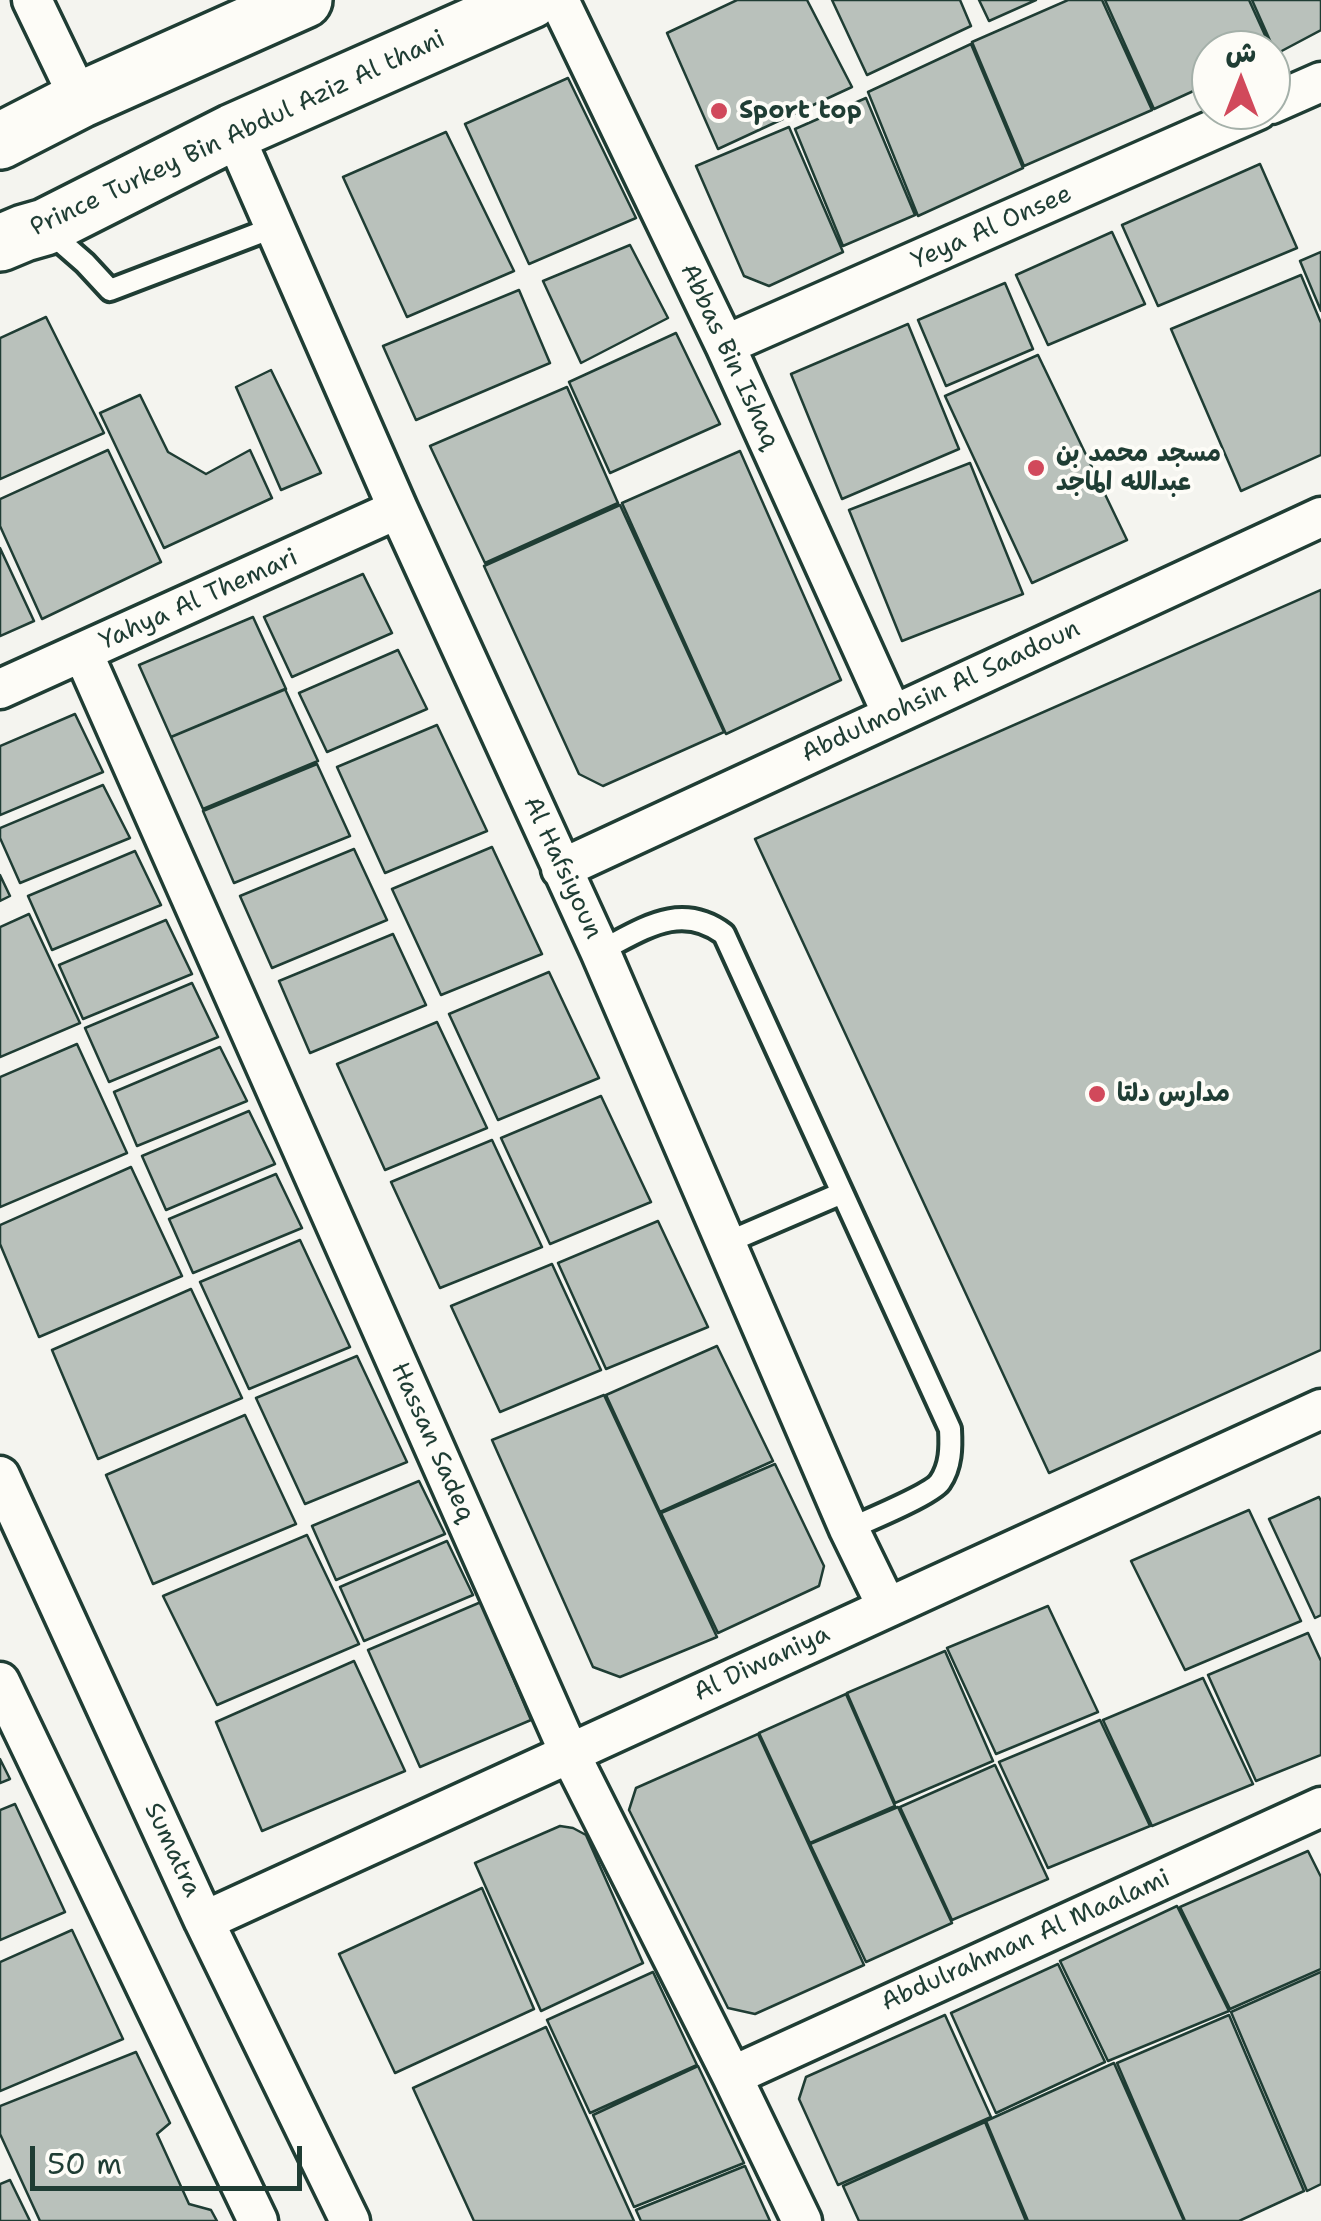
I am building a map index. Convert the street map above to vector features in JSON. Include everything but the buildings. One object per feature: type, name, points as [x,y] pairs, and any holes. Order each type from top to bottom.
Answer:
[{"type":"street","points":[[32,0],[80,100]]},
{"type":"street","points":[[0,141],[80,100],[304,0]]},
{"type":"street","name":"Prince Turkey Bin Abdul Aziz Al thani","points":[[17,235],[233,132],[530,0]]},
{"type":"street","name":"Abbas Bin Ishaq","points":[[559,0],[726,345],[892,714]]},
{"type":"street","points":[[1291,95],[1321,82]]},
{"type":"street","name":"Yeya Al Onsee","points":[[726,345],[1213,130]]},
{"type":"street","name":"Al Hafsiyoun","points":[[233,132],[398,509],[600,951],[886,1607]]},
{"type":"street","name":"Yahya Al Themari","points":[[0,690],[398,509]]},
{"type":"street","name":"Abdulmohsin Al Saadoun","points":[[561,870],[1321,517]]},
{"type":"street","name":"Hassan Sadeq","points":[[82,653],[569,1752],[802,2221]]},
{"type":"street","name":"Al Diwaniya","points":[[204,1921],[1321,1408]]},
{"type":"street","name":"Sumatra","points":[[0,1476],[204,1921],[350,2221]]},
{"type":"street","points":[[0,1682],[258,2221]]},
{"type":"street","name":"Abdulrahman Al Maalami","points":[[732,2076],[1321,1807]]},
{"type":"lane","points":[[17,235],[85,263],[110,290],[275,227]]},
{"type":"lane","points":[[600,951],[661,921],[688,918],[710,923],[724,934],[950,1428],[947,1468],[938,1486],[850,1529]]},
{"type":"lane","points":[[728,1242],[842,1193]]},
{"type":"place","name":"Sport top","points":[[719,111]]},
{"type":"place","name":"مسجد محمد بن عبدالله الماجد","points":[[1036,468]]},
{"type":"place","name":"مدارس دلتا","points":[[1097,1094]]}]
